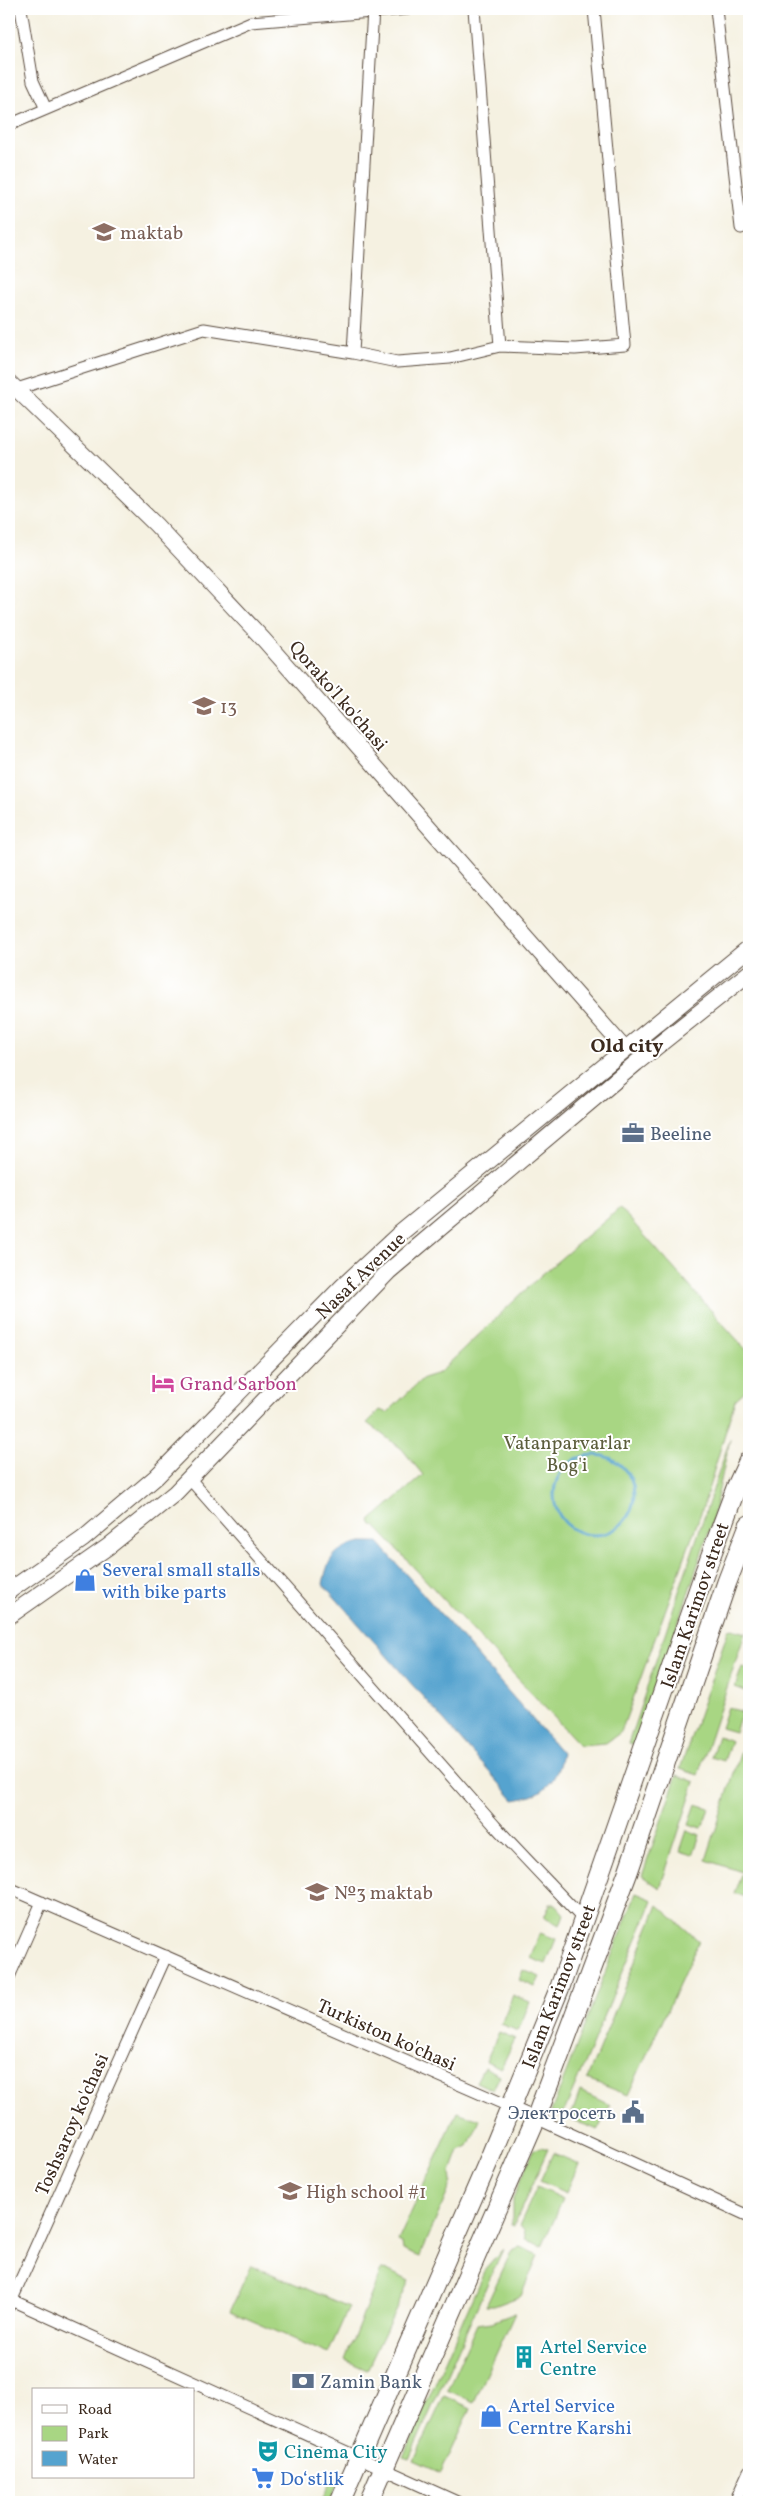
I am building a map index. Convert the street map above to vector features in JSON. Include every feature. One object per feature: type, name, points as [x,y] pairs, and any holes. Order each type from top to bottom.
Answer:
[{"type":"main road","name":"Nasaf Avenue","points":[[9,1591],[83,1539],[156,1477],[343,1286],[397,1236],[624,1048],[749,948]]},
{"type":"main road","name":"Nasaf Avenue","points":[[9,1616],[109,1546],[175,1493],[389,1271],[636,1063],[749,973]]},
{"type":"main road","name":"Islam Karimov street","points":[[340,2502],[360,2460],[511,2108],[560,1987],[686,1626],[736,1488],[749,1460]]},
{"type":"main road","name":"Islam Karimov street","points":[[369,2502],[536,2118],[628,1872],[709,1634],[749,1525]]},
{"type":"main road","points":[[686,1626],[709,1634]]},
{"type":"street","points":[[21,9],[33,81],[46,109]]},
{"type":"street","points":[[9,125],[251,22],[373,10],[408,9]]},
{"type":"street","points":[[474,9],[500,346]]},
{"type":"street","points":[[13,386],[204,329],[397,362],[450,358],[500,346],[575,349],[625,345],[594,9]]},
{"type":"street","points":[[716,9],[741,228]]},
{"type":"street","points":[[353,353],[373,10]]},
{"type":"street","name":"Qorako'l ko'chasi","points":[[13,386],[156,525],[264,640],[624,1048]]},
{"type":"street","points":[[624,1048],[636,1063]]},
{"type":"street","points":[[189,1478],[495,1826],[583,1919]]},
{"type":"street","name":"Turkiston ko'chasi","points":[[9,1888],[536,2118],[749,2216]]},
{"type":"street","points":[[9,1977],[42,1902]]},
{"type":"street","name":"Toshsaroy ko'chasi","points":[[10,2302],[166,1956]]},
{"type":"street","points":[[10,2302],[456,2502]]},
{"type":"street","points":[[735,2502],[749,2471]]},
{"type":"green space","name":"Vatanparvarlar Bog'i","points":[[620,1208],[749,1353],[749,1387],[735,1400],[703,1507],[621,1732],[606,1743],[580,1745],[372,1525],[370,1521],[423,1475],[402,1449],[367,1423],[380,1410],[387,1413],[423,1378],[439,1373],[539,1277]]},
{"type":"green space","points":[[730,1439],[712,1522],[639,1741],[631,1745],[628,1744]]},
{"type":"green space","points":[[729,1628],[745,1633],[698,1775],[680,1769]]},
{"type":"green space","points":[[742,1667],[749,1669],[748,1692],[735,1687]]},
{"type":"green space","points":[[728,1707],[742,1712],[735,1732],[721,1728]]},
{"type":"green space","points":[[749,1726],[749,1898],[734,1893],[742,1872],[706,1860]]},
{"type":"green space","points":[[718,1736],[731,1741],[724,1761],[711,1757]]},
{"type":"green space","points":[[677,1775],[695,1782],[660,1888],[642,1876]]},
{"type":"green space","points":[[696,1804],[709,1808],[702,1828],[689,1824]]},
{"type":"green space","points":[[687,1830],[700,1835],[693,1855],[680,1851]]},
{"type":"green space","points":[[636,1893],[653,1900],[562,2117],[551,2112]]},
{"type":"green space","points":[[550,1904],[555,1904],[564,1914],[560,1925],[544,1918]]},
{"type":"green space","points":[[658,1905],[699,1941],[628,2095],[587,2079]]},
{"type":"green space","points":[[540,1933],[556,1939],[546,1964],[530,1958]]},
{"type":"green space","points":[[523,1970],[540,1977],[535,1987],[519,1980]]},
{"type":"green space","points":[[513,1995],[530,2002],[518,2031],[501,2024]]},
{"type":"green space","points":[[499,2032],[515,2039],[501,2068],[486,2061]]},
{"type":"green space","points":[[484,2067],[500,2075],[493,2090],[476,2082]]},
{"type":"green space","points":[[580,2091],[610,2105],[598,2130],[570,2119]]},
{"type":"green space","points":[[457,2112],[480,2120],[468,2146],[459,2150],[451,2172],[452,2182],[420,2257],[403,2250],[402,2243],[398,2241]]},
{"type":"green space","points":[[541,2147],[548,2149],[514,2225],[511,2224],[513,2198],[534,2150]]},
{"type":"green space","points":[[553,2153],[579,2164],[566,2193],[540,2181]]},
{"type":"green space","points":[[537,2187],[563,2199],[542,2246],[526,2240],[524,2230],[519,2226]]},
{"type":"green space","points":[[520,2247],[538,2255],[521,2296],[494,2306],[486,2306],[512,2250]]},
{"type":"green space","points":[[503,2249],[409,2459],[403,2457],[484,2271]]},
{"type":"green space","points":[[251,2265],[349,2307],[328,2354],[230,2311]]},
{"type":"green space","points":[[381,2270],[389,2271],[409,2281],[367,2370],[345,2360]]},
{"type":"green space","points":[[515,2313],[474,2402],[447,2390],[477,2324],[492,2322]]},
{"type":"green space","points":[[444,2396],[471,2408],[441,2473],[414,2461]]},
{"type":"green space","points":[[332,2477],[340,2480],[330,2502],[321,2502]]},
{"type":"water","points":[[362,1542],[378,1542],[562,1753],[560,1763],[552,1780],[541,1791],[514,1800],[323,1584],[327,1567],[334,1555],[345,1547]]},
{"type":"waterway","points":[[586,1455],[602,1455],[616,1461],[628,1473],[634,1487],[634,1495],[634,1503],[628,1517],[616,1529],[602,1535],[586,1535],[572,1529],[560,1517],[554,1503],[554,1487],[560,1473],[572,1461],[586,1455]]},
{"type":"place","name":"maktab","points":[[104,232]]},
{"type":"place","name":"13","points":[[204,706]]},
{"type":"place","name":"Beeline","points":[[633,1133]]},
{"type":"place","name":"Grand Sarbon","points":[[163,1383]]},
{"type":"place","name":"Several small stalls with bike parts","points":[[85,1580]]},
{"type":"place","name":"№3 maktab","points":[[317,1892]]},
{"type":"place","name":"Электросеть","points":[[633,2112]]},
{"type":"place","name":"High school #1","points":[[290,2191]]},
{"type":"place","name":"Artel Service Centre","points":[[524,2357]]},
{"type":"place","name":"Zamin Bank","points":[[303,2381]]},
{"type":"place","name":"Artel Service Cerntre Karshi","points":[[491,2416]]},
{"type":"place","name":"Cinema City","points":[[268,2451]]},
{"type":"place","name":"Do‘stlik","points":[[263,2478]]},
{"type":"district","name":"Old city","points":[[627,1045]]}]
